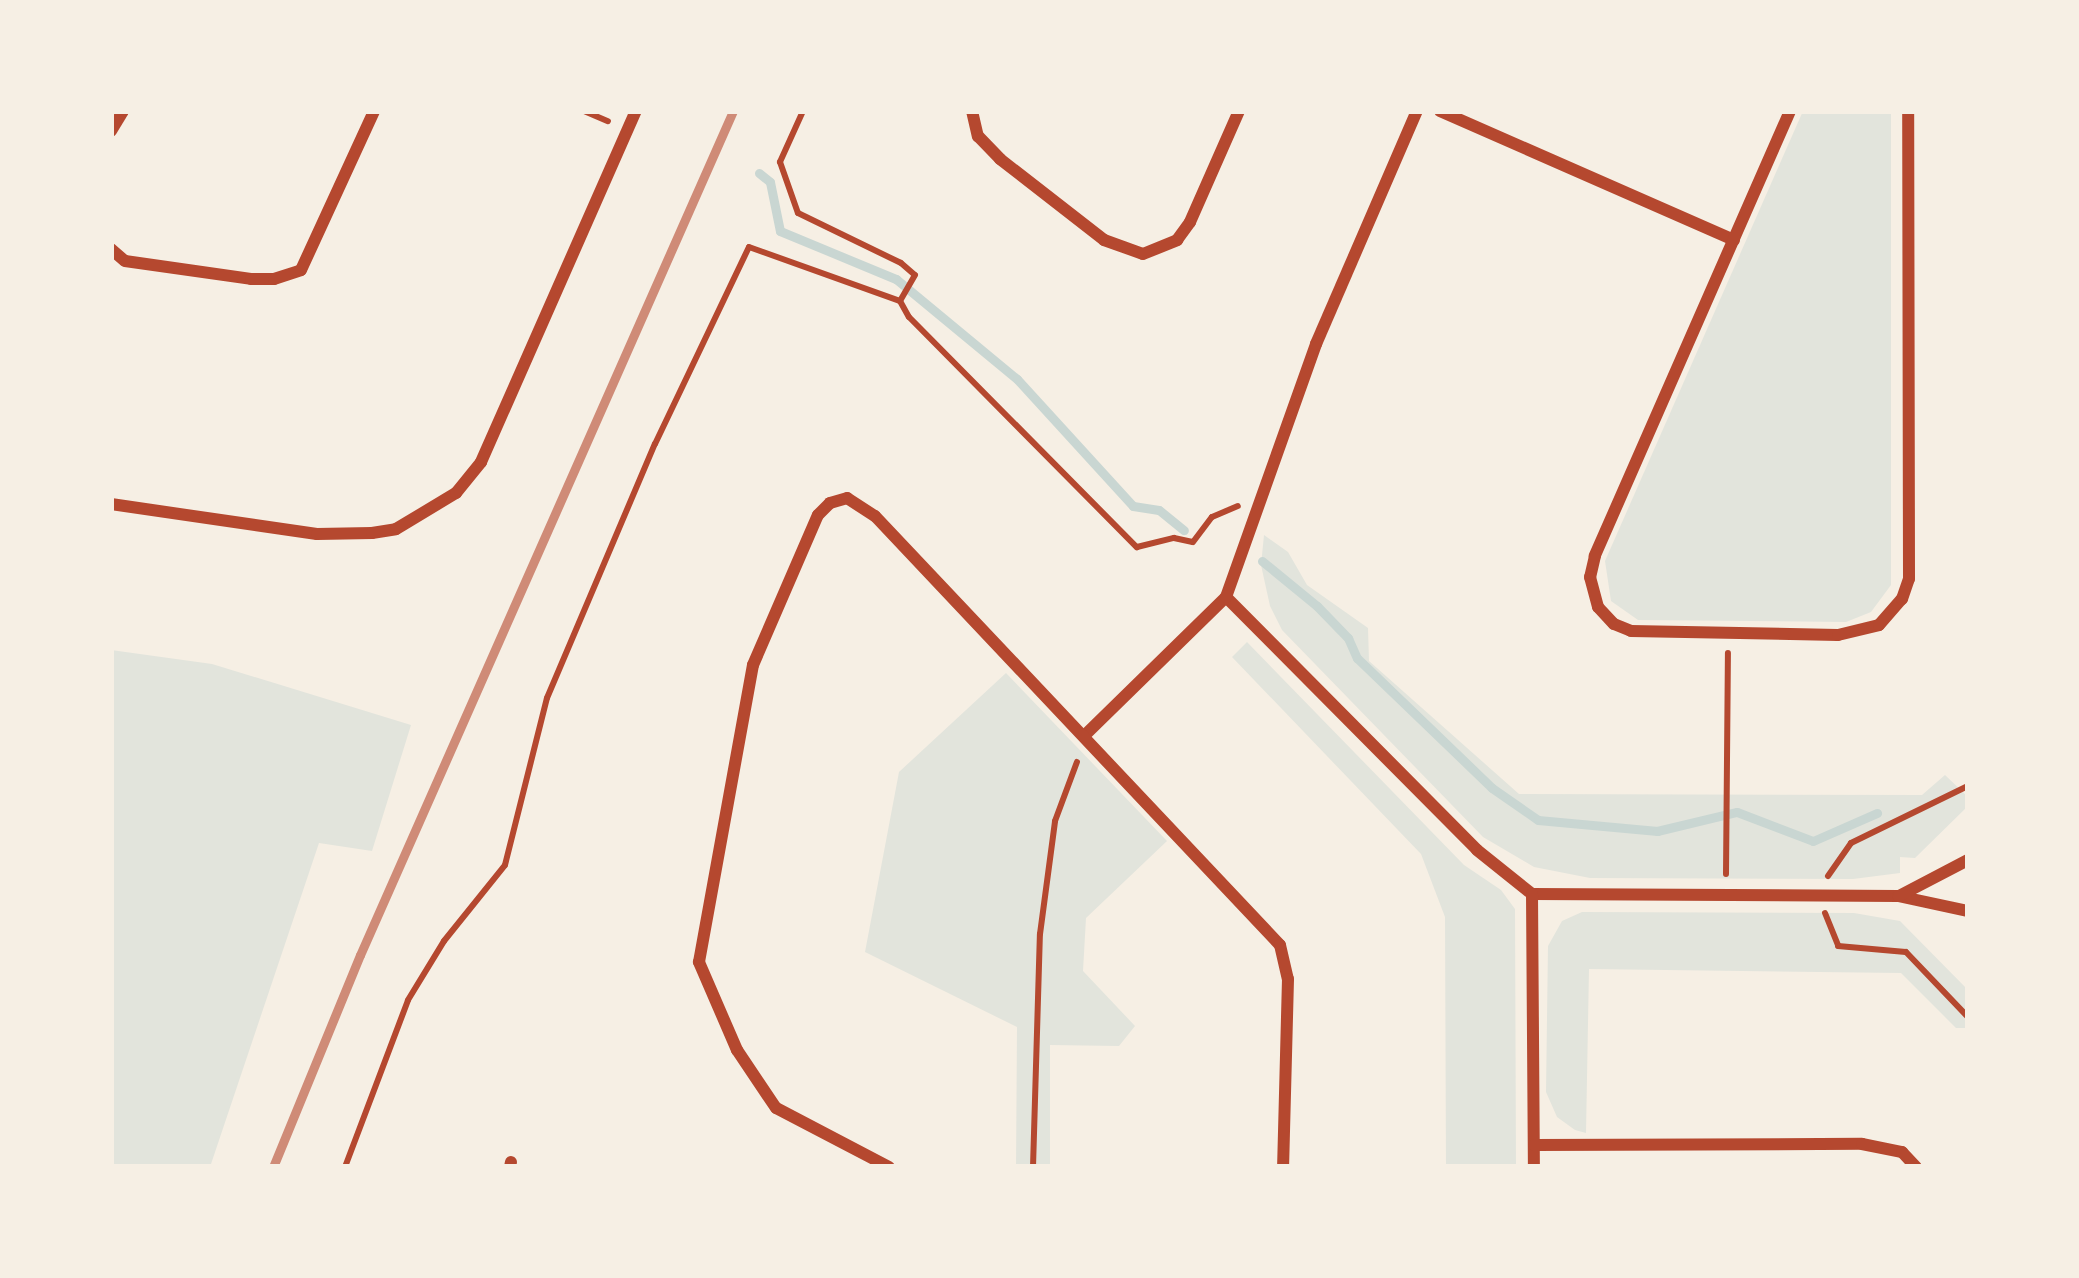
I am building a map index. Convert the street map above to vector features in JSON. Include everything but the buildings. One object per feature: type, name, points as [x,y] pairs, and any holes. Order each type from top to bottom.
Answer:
[{"type":"street","points":[[111,131],[123,111]]},
{"type":"street","points":[[111,249],[125,260],[250,279],[274,279],[301,270],[374,111]]},
{"type":"street","points":[[111,503],[317,534],[373,533],[396,529],[456,493],[481,462],[637,111]]},
{"type":"street","points":[[972,111],[979,136],[1000,159],[1105,240],[1143,254],[1177,241],[1190,222],[1239,111]]},
{"type":"street","points":[[1085,735],[1226,597],[1316,344],[1417,111]]},
{"type":"street","points":[[1440,111],[1734,240]]},
{"type":"street","points":[[1790,111],[1590,577],[1598,607],[1614,624],[1631,631],[1838,635],[1864,630],[1892,613],[1909,579],[1908,111]]},
{"type":"street","points":[[889,1167],[776,1108],[737,1050],[699,962],[753,665],[818,515],[838,499],[859,502],[1280,945],[1288,979],[1282,1167]]},
{"type":"street","points":[[1226,597],[1477,850],[1532,894],[1898,896],[1968,911]]},
{"type":"street","points":[[1898,896],[1968,860]]},
{"type":"street","points":[[1532,894],[1534,1167]]},
{"type":"street","points":[[1534,1145],[1862,1144],[1902,1152],[1916,1167]]},
{"type":"path","points":[[802,111],[780,162],[798,213],[901,262],[915,275],[903,297]]},
{"type":"path","points":[[345,1167],[409,1000],[444,941],[505,866],[547,698],[655,444],[749,247],[903,297],[1035,447],[1066,470],[1137,547],[1174,538],[1193,542],[1212,517],[1238,506],[1258,515]]},
{"type":"path","points":[[1726,895],[1729,634]]},
{"type":"path","points":[[1033,1167],[1034,1012],[1047,869],[1055,820],[1085,735]]},
{"type":"shaded area","points":[[1803,111],[1891,111],[1891,585],[1871,612],[1846,622],[1638,620],[1611,601],[1605,561]]},
{"type":"shaded area","points":[[1264,535],[1288,552],[1307,585],[1368,628],[1369,661],[1519,794],[1922,795],[1945,775],[1968,797],[1968,806],[1915,858],[1900,857],[1900,873],[1853,879],[1590,878],[1534,867],[1483,837],[1282,630],[1270,606],[1261,565]]},
{"type":"shaded area","points":[[1247,642],[1464,865],[1501,890],[1515,909],[1516,1167],[1446,1167],[1445,917],[1421,854],[1232,657]]},
{"type":"shaded area","points":[[111,650],[212,664],[411,725],[372,851],[319,843],[210,1167],[111,1167]]},
{"type":"shaded area","points":[[1006,673],[1167,841],[1086,918],[1083,971],[1135,1026],[1119,1046],[1050,1045],[1050,1167],[1016,1167],[1017,1027],[865,952],[899,772]]},
{"type":"shaded area","points":[[1582,912],[1854,913],[1900,921],[1968,990],[1968,1028],[1956,1028],[1901,973],[1589,969],[1586,1133],[1575,1130],[1557,1117],[1546,1092],[1548,946],[1562,921]]},
{"type":"waterway","points":[[759,173],[770,182],[780,231],[896,279],[1017,379],[1133,506],[1159,510],[1184,530]]},
{"type":"waterway","points":[[1262,561],[1317,606],[1348,638],[1357,658],[1492,788],[1538,820],[1657,831],[1737,812],[1813,841],[1877,813]]},
{"type":"railway","points":[[273,1167],[360,955],[733,111]]}]
